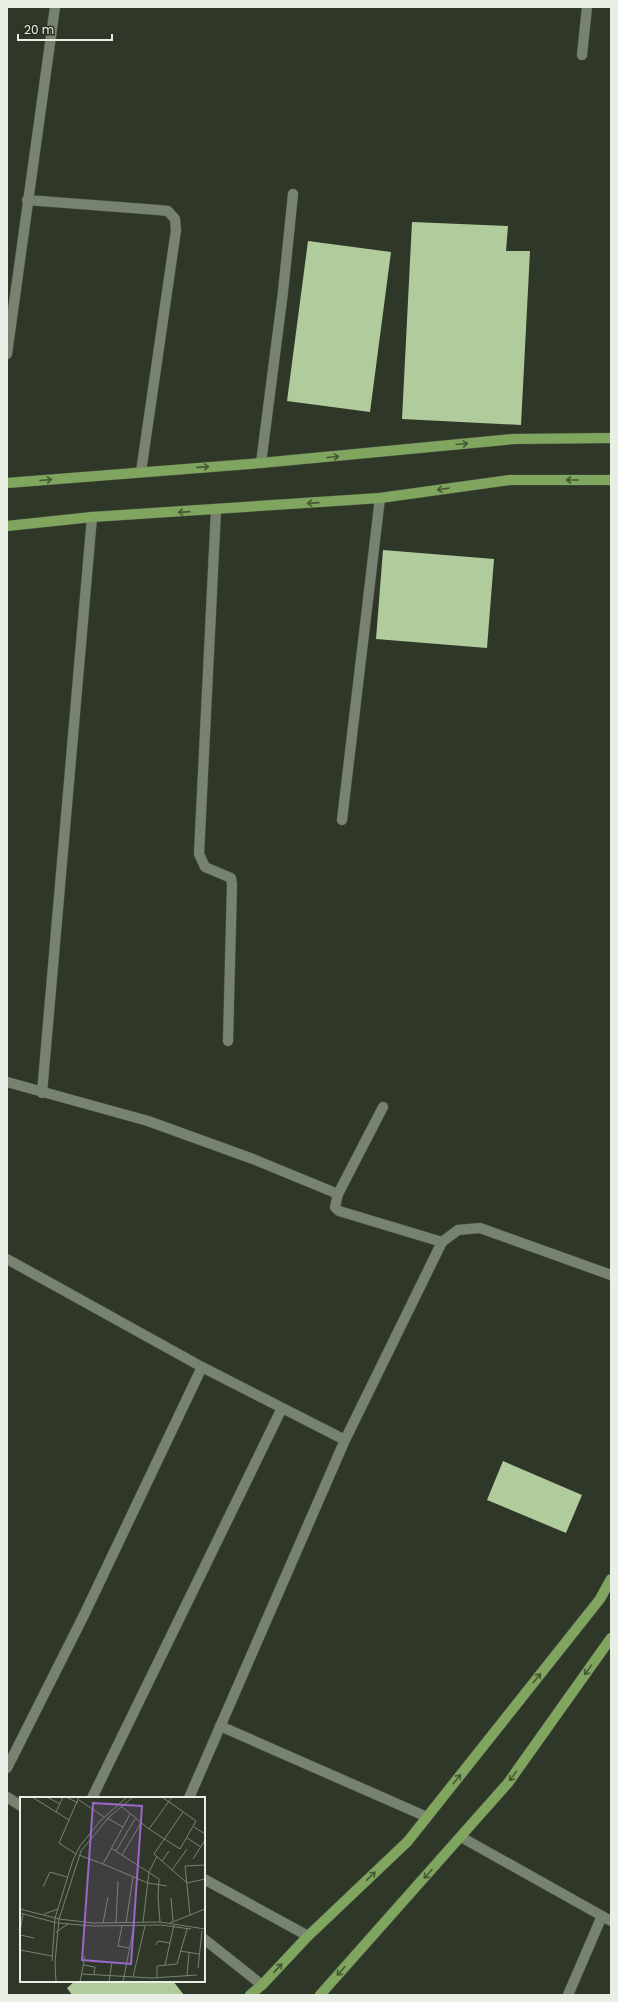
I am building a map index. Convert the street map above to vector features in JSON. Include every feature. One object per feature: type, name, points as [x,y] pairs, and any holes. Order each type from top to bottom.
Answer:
[{"type":"main road","points":[[7,484],[514,440],[611,438]]},
{"type":"main road","points":[[7,526],[92,517],[380,498],[510,480],[611,480]]},
{"type":"main road","points":[[250,1995],[262,1985],[308,1936],[408,1841],[600,1599],[611,1579]]},
{"type":"main road","points":[[321,1995],[508,1783],[611,1638]]},
{"type":"street","points":[[7,354],[27,200],[55,7]]},
{"type":"street","points":[[582,55],[587,7]]},
{"type":"street","points":[[261,463],[283,292],[293,194]]},
{"type":"street","points":[[27,200],[168,211],[175,219],[176,230],[141,472]]},
{"type":"street","points":[[342,820],[380,498]]},
{"type":"street","points":[[216,510],[199,854],[205,867],[228,876],[231,878],[232,884],[228,1041]]},
{"type":"street","points":[[42,1093],[92,517]]},
{"type":"street","points":[[7,1082],[42,1093],[148,1121],[253,1159],[338,1194]]},
{"type":"street","points":[[383,1107],[338,1194],[335,1207],[339,1211],[442,1242]]},
{"type":"street","points":[[189,1797],[345,1440],[442,1242],[458,1230],[480,1228],[611,1275]]},
{"type":"street","points":[[7,1259],[202,1367],[345,1440]]},
{"type":"street","points":[[7,1768],[84,1615],[202,1367]]},
{"type":"street","points":[[92,1797],[282,1408]]},
{"type":"street","points":[[220,1726],[427,1817]]},
{"type":"street","points":[[7,1797],[20,1805]]},
{"type":"street","points":[[461,1836],[607,1919],[568,1995]]},
{"type":"street","points":[[205,1880],[308,1936]]},
{"type":"street","points":[[205,1940],[262,1985]]},
{"type":"building","points":[[412,222],[508,226],[506,251],[530,251],[521,425],[402,419]]},
{"type":"building","points":[[308,241],[391,252],[370,412],[287,401]]},
{"type":"building","points":[[383,550],[494,559],[487,648],[376,639]]},
{"type":"building","points":[[503,1461],[582,1495],[566,1533],[487,1500]]},
{"type":"building","points":[[74,1982],[174,1982],[184,1995],[72,1995],[67,1988]]}]
